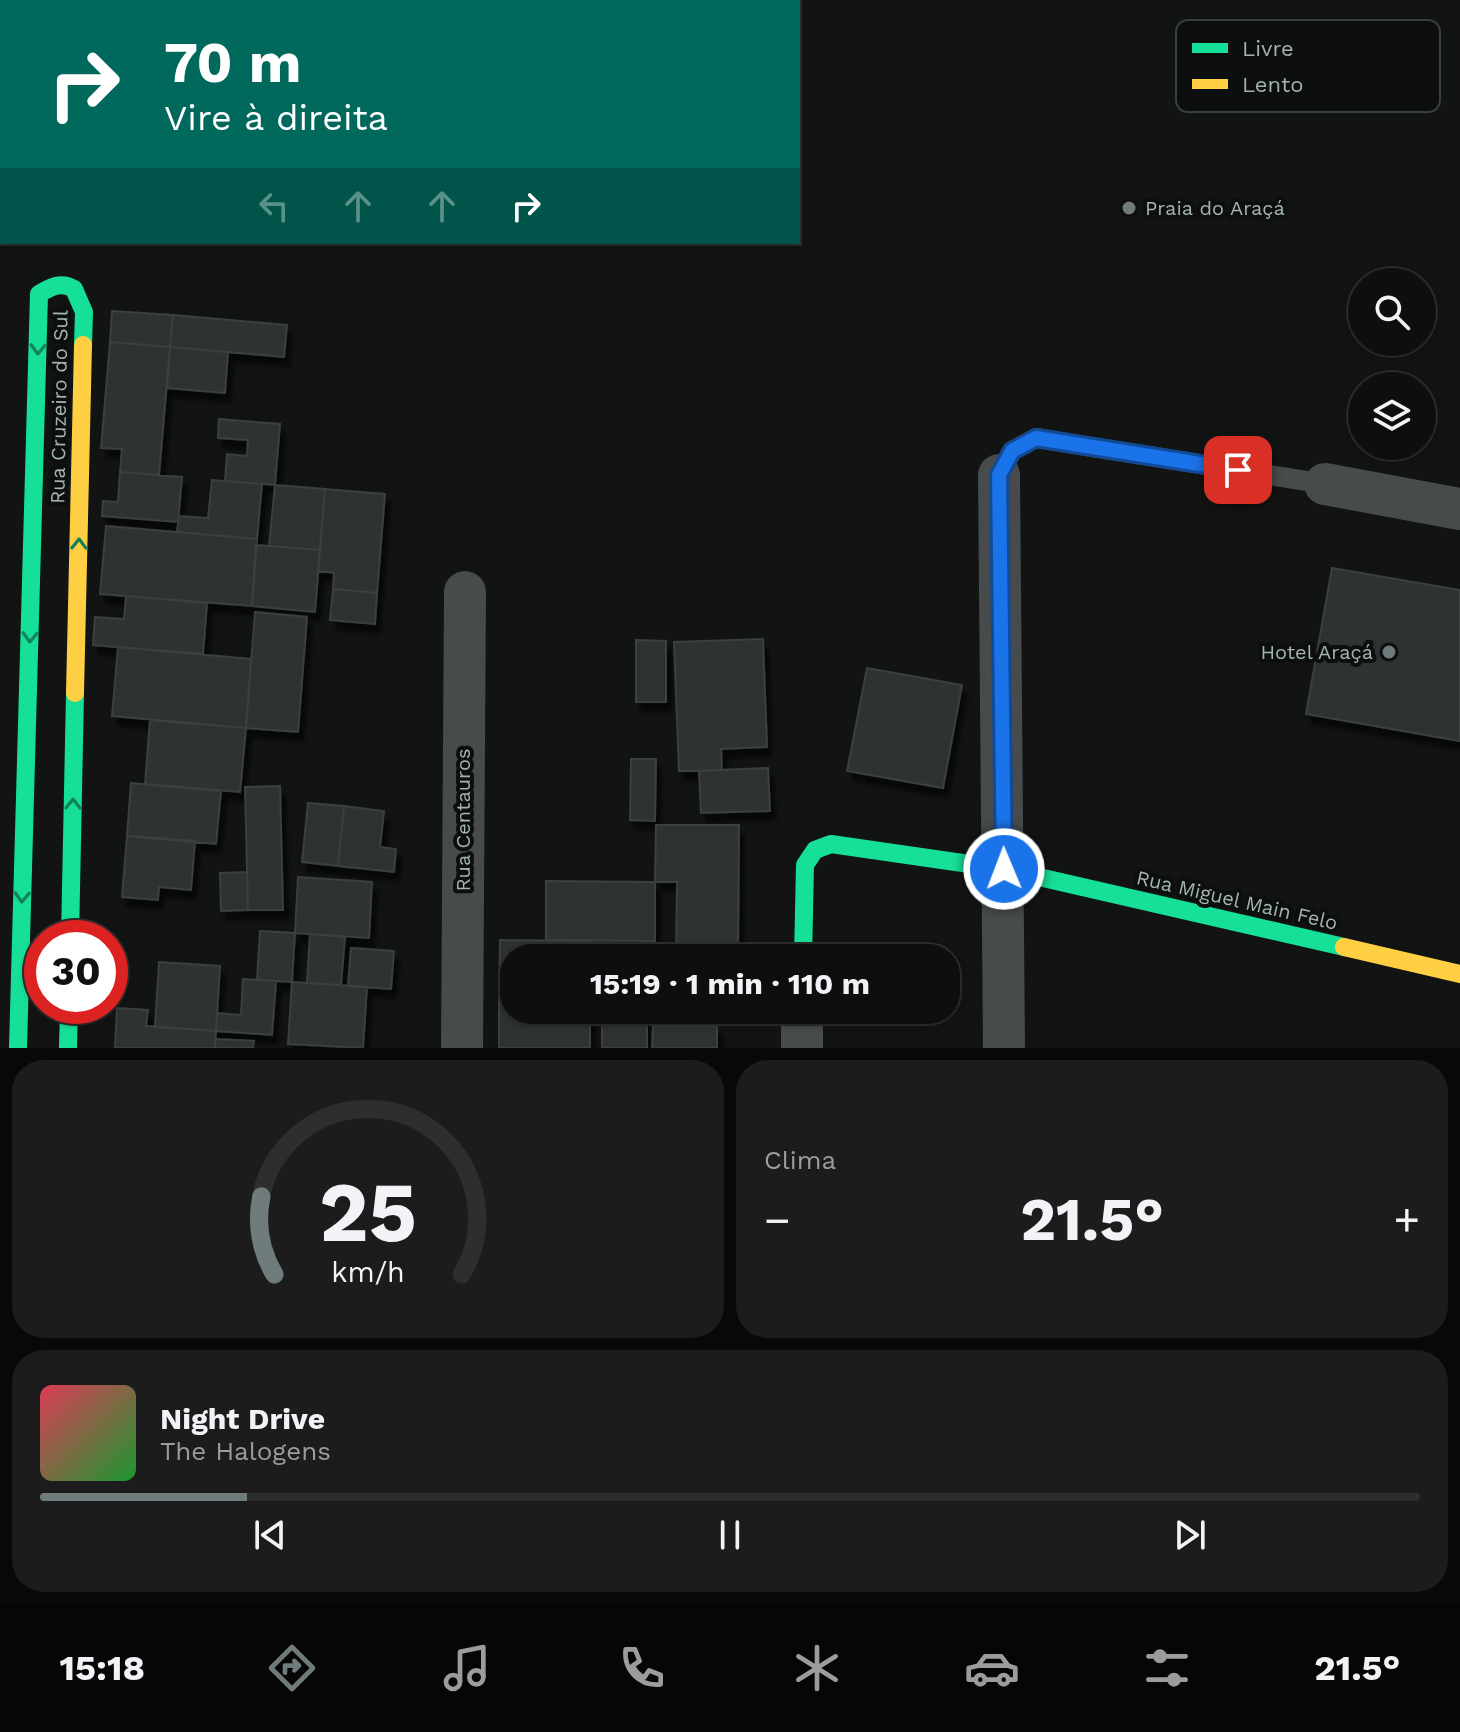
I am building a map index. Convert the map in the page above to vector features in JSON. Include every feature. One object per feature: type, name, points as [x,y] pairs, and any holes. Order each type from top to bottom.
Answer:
[{"type":"street","name":"Rua Cruzeiro do Sul","points":[[18,1048],[55,585],[84,312],[82,295],[69,284],[59,284],[39,294],[55,585],[69,920]]},
{"type":"street","points":[[999,475],[1004,1048]]},
{"type":"street","points":[[1325,484],[1460,509]]},
{"type":"street","name":"Rua Centauros","points":[[462,1048],[465,592]]},
{"type":"street","name":"Rua Miguel Main Felo","points":[[803,944],[805,865],[815,850],[831,844],[1004,869],[1460,974]]},
{"type":"street","points":[[68,1048],[69,1024]]},
{"type":"street","points":[[802,1024],[802,1048]]},
{"type":"lane","points":[[999,475],[1012,451],[1036,438],[1325,484]]},
{"type":"building","points":[[112,311],[173,315],[170,347],[110,342]]},
{"type":"building","points":[[173,315],[287,325],[284,357],[170,347]]},
{"type":"building","points":[[110,342],[170,347],[159,475],[120,472],[122,449],[101,448]]},
{"type":"building","points":[[170,347],[228,352],[225,393],[167,388]]},
{"type":"building","points":[[219,419],[280,424],[275,485],[225,481],[227,454],[247,456],[248,440],[218,438]]},
{"type":"building","points":[[120,472],[182,477],[178,522],[102,516],[103,501],[118,502]]},
{"type":"building","points":[[212,480],[262,484],[257,539],[177,532],[179,516],[208,518]]},
{"type":"building","points":[[275,485],[325,489],[320,550],[269,546]]},
{"type":"building","points":[[325,489],[385,494],[377,593],[333,589],[334,573],[318,571]]},
{"type":"building","points":[[106,526],[257,539],[252,606],[100,594]]},
{"type":"building","points":[[256,545],[320,550],[315,612],[252,606]]},
{"type":"building","name":"Hotel Araçá","points":[[1332,568],[1460,590],[1460,741],[1306,714]]},
{"type":"building","points":[[333,589],[377,593],[375,624],[330,620]]},
{"type":"building","points":[[126,596],[207,603],[203,654],[93,645],[95,617],[124,619]]},
{"type":"building","points":[[255,612],[307,617],[298,732],[246,728]]},
{"type":"building","points":[[763,639],[767,747],[721,749],[722,770],[679,771],[674,642]]},
{"type":"building","points":[[636,640],[666,641],[666,702],[636,702]]},
{"type":"building","points":[[118,647],[251,659],[246,728],[112,716]]},
{"type":"building","points":[[867,668],[962,685],[943,788],[847,771]]},
{"type":"building","points":[[150,720],[246,728],[240,792],[145,784]]},
{"type":"building","points":[[631,759],[656,759],[655,821],[630,820]]},
{"type":"building","points":[[768,768],[770,811],[701,813],[699,771]]},
{"type":"building","points":[[131,783],[221,791],[216,844],[127,836]]},
{"type":"building","points":[[280,786],[283,910],[248,910],[245,787]]},
{"type":"building","points":[[308,803],[344,806],[338,866],[302,862]]},
{"type":"building","points":[[344,806],[384,811],[380,847],[396,849],[394,872],[338,866]]},
{"type":"building","points":[[656,825],[739,825],[738,944],[676,944],[677,882],[655,882]]},
{"type":"building","points":[[127,836],[195,841],[191,890],[159,887],[158,900],[122,897]]},
{"type":"building","points":[[247,872],[248,910],[221,911],[220,873]]},
{"type":"building","points":[[298,877],[372,882],[369,938],[295,933]]},
{"type":"building","points":[[546,881],[655,882],[655,941],[546,940]]},
{"type":"building","points":[[260,931],[295,933],[292,982],[257,980]]},
{"type":"building","points":[[310,934],[345,937],[341,985],[307,983]]},
{"type":"building","points":[[500,940],[590,941],[590,944],[500,944],[499,1002]]},
{"type":"building","points":[[351,948],[394,951],[391,989],[348,986]]},
{"type":"building","points":[[159,962],[220,966],[216,1031],[155,1027]]},
{"type":"building","points":[[243,979],[276,981],[272,1035],[216,1031],[217,1013],[241,1015]]},
{"type":"building","points":[[292,982],[367,987],[363,1048],[288,1044]]},
{"type":"building","points":[[499,1002],[500,1024],[590,1024],[590,1048],[499,1048]]},
{"type":"building","points":[[128,1009],[148,1010],[146,1026],[216,1031],[215,1048],[115,1048],[116,1024],[128,1024]]},
{"type":"building","points":[[602,1024],[647,1024],[647,1048],[602,1048]]},
{"type":"building","points":[[653,1026],[717,1026],[717,1048],[652,1048]]},
{"type":"building","points":[[215,1039],[254,1041],[253,1048],[215,1048]]},
{"type":"traffic: fast","points":[[18,1048],[39,294],[60,285],[74,289],[84,312],[83,345]]},
{"type":"traffic: fast","points":[[70,920],[75,693]]},
{"type":"traffic: fast","points":[[803,944],[805,865],[815,850],[831,844],[1004,869],[1344,947]]},
{"type":"traffic: fast","points":[[68,1048],[69,1024]]},
{"type":"traffic: slow","points":[[75,693],[83,345]]},
{"type":"traffic: slow","points":[[1344,947],[1460,974]]},
{"type":"place","name":"Praia do Araçá","points":[[1129,208]]},
{"type":"place","name":"Hotel Araçá","points":[[1389,652]]},
{"type":"route","points":[[1004,869],[999,475],[1012,451],[1036,438],[1238,470]]}]
